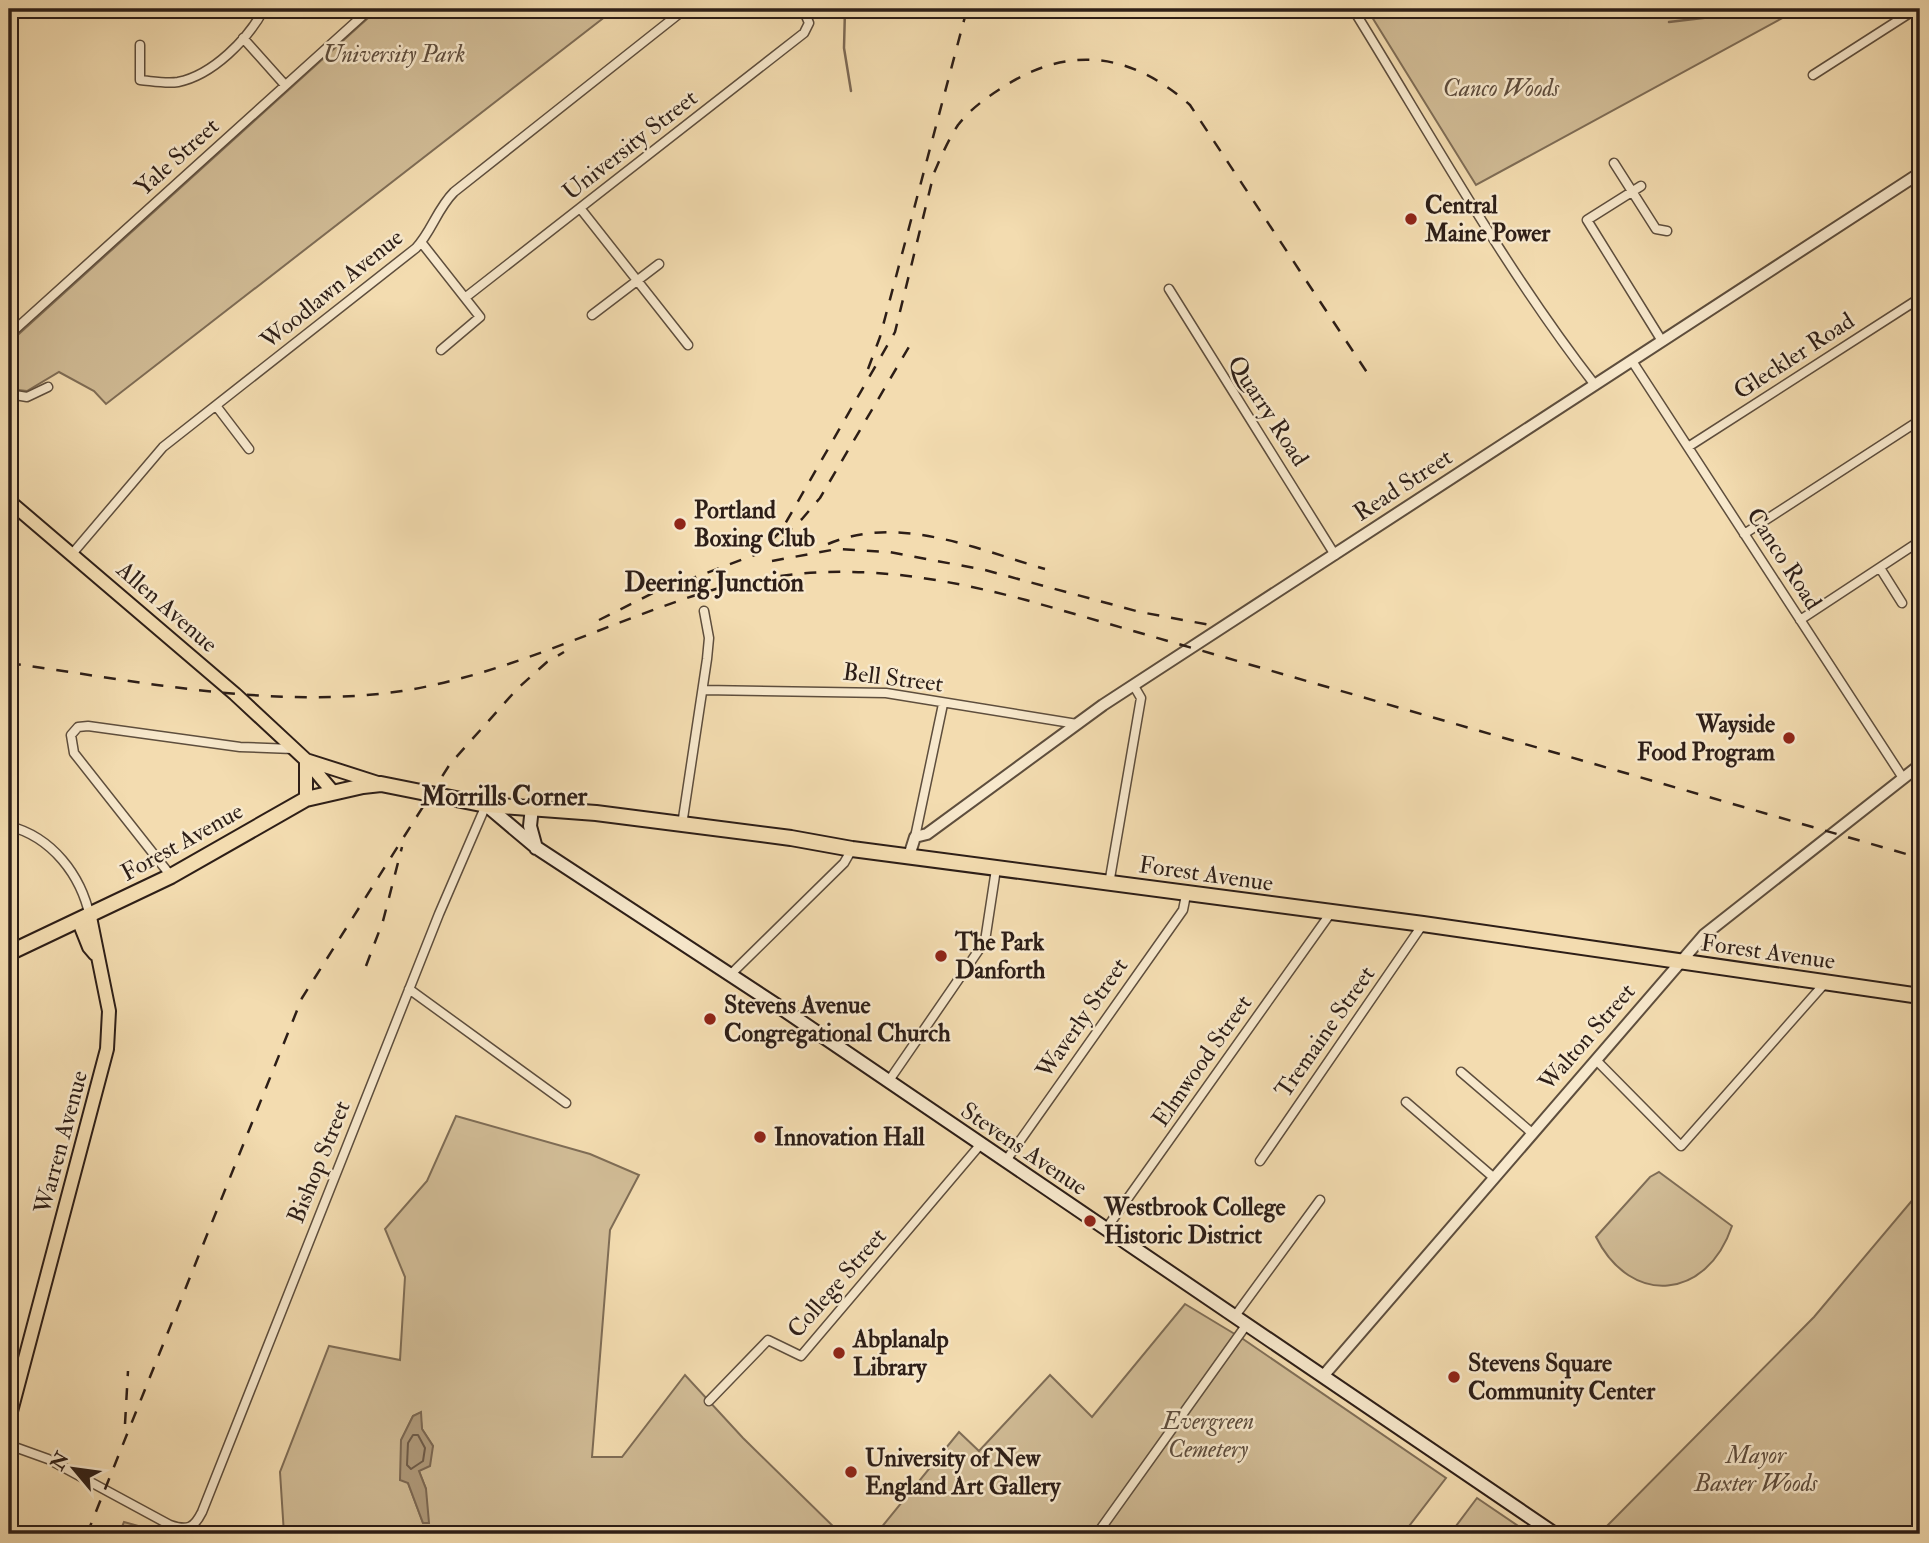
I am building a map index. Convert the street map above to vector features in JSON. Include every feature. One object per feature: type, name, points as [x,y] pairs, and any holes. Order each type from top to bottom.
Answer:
[{"type":"highway","name":"Forest Avenue","points":[[9,953],[171,876],[306,799],[381,784],[486,805],[532,807],[791,838],[852,849],[1330,914],[1423,924],[1920,996]]},
{"type":"main road","name":"Allen Avenue","points":[[9,501],[235,694],[306,760]]},
{"type":"main road","points":[[306,760],[381,784]]},
{"type":"main road","points":[[306,760],[333,792]]},
{"type":"main road","points":[[306,760],[306,799]]},
{"type":"main road","name":"Stevens Avenue","points":[[486,805],[537,848],[731,974],[1555,1534]]},
{"type":"main road","points":[[532,807],[530,826],[537,848]]},
{"type":"main road","name":"Warren Avenue","points":[[9,1419],[107,1049],[109,1011],[95,954],[96,943],[85,919]]},
{"type":"street","points":[[140,44],[140,80],[175,82],[207,70],[243,38],[264,9]]},
{"type":"street","name":"Yale Street","points":[[9,335],[370,9]]},
{"type":"street","name":"Woodlawn Avenue","points":[[72,554],[153,458],[421,242],[440,208],[454,192],[685,9]]},
{"type":"street","name":"University Street","points":[[466,297],[804,33],[808,19],[803,9]]},
{"type":"street","points":[[1353,9],[1559,338],[1595,385]]},
{"type":"street","points":[[1813,75],[1916,9]]},
{"type":"street","points":[[243,38],[285,85]]},
{"type":"street","points":[[1614,163],[1656,229],[1667,230]]},
{"type":"street","name":"Read Street","points":[[915,837],[927,834],[1077,724],[1920,173]]},
{"type":"street","points":[[1641,186],[1587,220],[1662,341]]},
{"type":"street","points":[[580,208],[639,279],[688,345]]},
{"type":"street","points":[[421,242],[480,317],[441,350]]},
{"type":"street","points":[[592,315],[659,264]]},
{"type":"street","name":"Quarry Road","points":[[1169,289],[1335,555]]},
{"type":"street","name":"Gleckler Road","points":[[1688,447],[1920,298]]},
{"type":"street","name":"Canco Road","points":[[1632,361],[1903,778]]},
{"type":"street","points":[[9,394],[27,397],[48,387]]},
{"type":"street","points":[[217,407],[249,449]]},
{"type":"street","points":[[1744,534],[1920,420]]},
{"type":"street","points":[[1800,620],[1920,541]]},
{"type":"street","points":[[1880,568],[1902,603]]},
{"type":"street","points":[[682,825],[709,638],[704,611]]},
{"type":"street","points":[[1109,884],[1141,698],[1134,687]]},
{"type":"street","name":"Bell Street","points":[[703,690],[865,691],[1077,724]]},
{"type":"street","points":[[909,856],[943,704]]},
{"type":"street","points":[[171,876],[74,752],[71,735],[78,727],[88,726],[240,747],[295,749]]},
{"type":"street","name":"Walton Street","points":[[1324,1375],[1678,962],[1723,917],[1920,765]]},
{"type":"street","name":"Bishop Street","points":[[9,1445],[48,1459],[135,1508],[186,1530],[193,1527],[202,1512],[409,989],[486,805]]},
{"type":"street","points":[[9,826],[33,835],[57,854],[83,892],[85,919]]},
{"type":"street","points":[[731,974],[844,863],[852,849]]},
{"type":"street","points":[[888,1082],[985,941],[996,869]]},
{"type":"street","name":"Waverly Street","points":[[1005,1161],[1183,910],[1186,895]]},
{"type":"street","name":"Elmwood Street","points":[[1105,1229],[1330,914]]},
{"type":"street","name":"Tremaine Street","points":[[1259,1161],[1423,924]]},
{"type":"street","points":[[1596,1060],[1681,1146],[1825,983]]},
{"type":"street","points":[[409,989],[566,1103]]},
{"type":"street","points":[[1461,1072],[1532,1133]]},
{"type":"street","points":[[1406,1102],[1493,1177]]},
{"type":"street","name":"College Street","points":[[709,1401],[768,1340],[801,1356],[980,1145]]},
{"type":"street","points":[[1235,1316],[1320,1199]]},
{"type":"street","points":[[1097,1534],[1247,1324]]},
{"type":"green space","name":"University Park","points":[[378,9],[615,9],[106,404],[94,391],[59,372],[27,391],[9,389],[10,342]]},
{"type":"green space","name":"Canco Woods","points":[[1367,9],[1799,9],[1476,185]]},
{"type":"green space","points":[[456,1116],[590,1154],[639,1175],[610,1230],[592,1457],[622,1457],[685,1375],[743,1438],[841,1534],[284,1534],[280,1472],[329,1346],[400,1360],[405,1277],[385,1229],[427,1181]],"holes":[[[420,1413],[422,1429],[433,1446],[419,1471],[426,1489],[423,1523],[408,1483],[401,1441],[413,1416]]]},
{"type":"green space","points":[[1659,1172],[1732,1226],[1720,1251],[1705,1269],[1687,1280],[1668,1286],[1648,1284],[1628,1275],[1611,1260],[1596,1237],[1650,1177]]},
{"type":"green space","name":"Mayor Baxter Woods","points":[[1920,1191],[1920,1534],[1599,1534],[1814,1317]]},
{"type":"green space","name":"Evergreen Cemetery","points":[[1185,1304],[1243,1339],[1446,1478],[1403,1534],[876,1534],[959,1432],[979,1451],[1050,1375],[1092,1417]]},
{"type":"green space","points":[[1477,1498],[1530,1534],[1450,1534]]},
{"type":"green space","points":[[124,1522],[167,1534],[119,1534]]},
{"type":"water","points":[[421,1412],[422,1429],[433,1446],[430,1466],[419,1471],[426,1489],[429,1523],[423,1523],[408,1483],[400,1480],[401,1440],[413,1416]]},
{"type":"waterway","points":[[845,9],[844,48],[851,91]]},
{"type":"waterway","points":[[1669,22],[1753,12],[1756,9]]},
{"type":"railway","points":[[868,369],[880,337],[967,9]]},
{"type":"railway","points":[[685,581],[757,554],[781,531],[895,332],[934,173],[954,131],[969,113],[994,93],[1032,71],[1056,63],[1079,60],[1125,66],[1169,88],[1190,105],[1370,377]]},
{"type":"railway","points":[[783,536],[820,498],[913,340]]},
{"type":"railway","points":[[828,544],[882,532],[910,533],[965,544],[1045,569]]},
{"type":"railway","points":[[772,561],[837,549],[889,552],[985,570],[1140,612],[1210,625]]},
{"type":"railway","points":[[9,663],[205,691],[304,697],[353,696],[402,691],[477,674],[693,596],[736,584],[819,572],[900,575],[983,589],[1026,600],[1920,858]]},
{"type":"railway","points":[[599,620],[663,588],[692,579]]},
{"type":"railway","points":[[87,1534],[302,998],[450,764],[518,688],[547,662],[564,652]]},
{"type":"railway","points":[[366,966],[383,921],[402,847]]},
{"type":"railway","points":[[125,1424],[128,1371]]},
{"type":"place","name":"Central Maine Power","points":[[1411,219]]},
{"type":"place","name":"Portland Boxing Club","points":[[680,524]]},
{"type":"place","name":"Wayside Food Program","points":[[1789,738]]},
{"type":"place","name":"The Park Danforth","points":[[941,956]]},
{"type":"place","name":"Stevens Avenue Congregational Church","points":[[710,1019]]},
{"type":"place","name":"Innovation Hall","points":[[760,1137]]},
{"type":"place","name":"Westbrook College Historic District","points":[[1090,1221]]},
{"type":"place","name":"Abplanalp Library","points":[[839,1353]]},
{"type":"place","name":"Stevens Square Community Center","points":[[1454,1377]]},
{"type":"place","name":"University of New England Art Gallery","points":[[851,1472]]},
{"type":"district","name":"Deering Junction","points":[[714,583]]},
{"type":"district","name":"Morrills Corner","points":[[504,797]]}]
